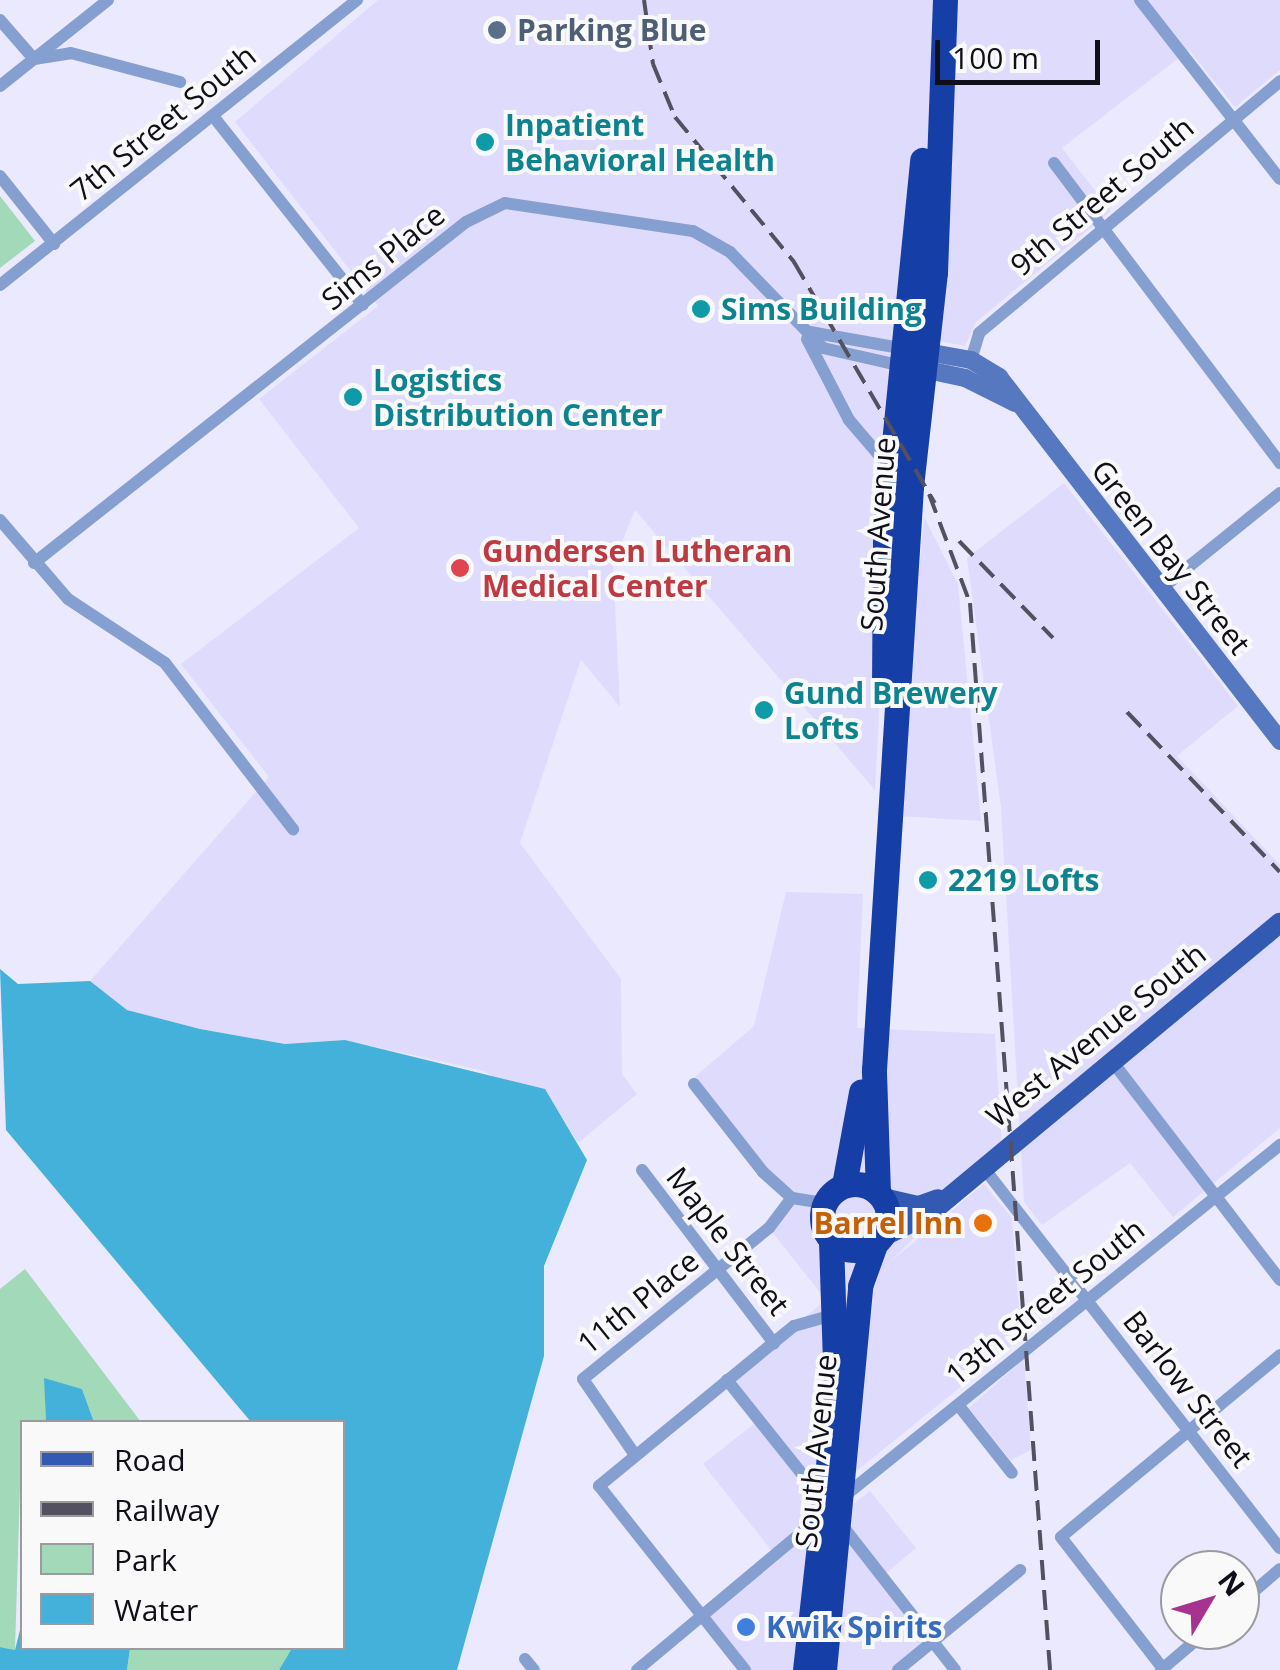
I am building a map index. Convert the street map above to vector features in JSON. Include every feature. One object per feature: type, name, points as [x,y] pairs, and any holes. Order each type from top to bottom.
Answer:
[{"type":"highway","name":"South Avenue","points":[[806,1670],[833,1510],[861,1276],[879,1240],[881,1195],[874,1070],[915,358],[930,0]]},
{"type":"highway","name":"South Avenue","points":[[844,1185],[860,1098],[874,884],[890,468],[915,358],[945,0]]},
{"type":"highway","points":[[824,1203],[844,1185],[881,1195]]},
{"type":"highway","name":"South Avenue","points":[[824,1203],[832,1242],[838,1313],[824,1670]]},
{"type":"highway","points":[[832,1242],[857,1250],[879,1240]]},
{"type":"main road","name":"West Avenue South","points":[[879,1240],[950,1194],[1280,923]]},
{"type":"main road","name":"West Avenue South","points":[[881,1195],[919,1206],[950,1194]]},
{"type":"street","points":[[0,86],[108,0]]},
{"type":"street","name":"7th Street South","points":[[0,285],[356,0]]},
{"type":"street","points":[[1140,0],[1280,178]]},
{"type":"street","points":[[0,20],[34,59]]},
{"type":"street","points":[[34,59],[71,53],[180,82]]},
{"type":"street","name":"9th Street South","points":[[972,360],[979,333],[1280,81]]},
{"type":"street","points":[[214,116],[364,304]]},
{"type":"street","points":[[1054,163],[1280,463]]},
{"type":"street","points":[[0,176],[54,244]]},
{"type":"street","name":"Sims Place","points":[[34,563],[480,213],[517,202],[693,231],[730,252],[802,328],[848,420],[890,468]]},
{"type":"street","points":[[802,328],[915,358],[1020,406]]},
{"type":"street","points":[[915,358],[972,360]]},
{"type":"street","name":"Green Bay Street","points":[[972,360],[1020,406],[1280,741]]},
{"type":"street","points":[[1161,589],[1280,493]]},
{"type":"street","points":[[0,520],[68,599],[164,663],[293,829]]},
{"type":"street","points":[[1112,1061],[1280,1280]]},
{"type":"street","points":[[694,1084],[792,1198],[824,1203]]},
{"type":"street","name":"13th Street South","points":[[637,1670],[1086,1299],[1280,1145]]},
{"type":"street","name":"Barlow Street","points":[[983,1167],[1280,1548]]},
{"type":"street","name":"Maple Street","points":[[642,1170],[774,1343]]},
{"type":"street","name":"11th Place","points":[[635,1455],[583,1379],[719,1270],[792,1198]]},
{"type":"street","points":[[745,1670],[599,1486],[774,1343],[806,1320],[838,1313]]},
{"type":"street","points":[[1185,1650],[1163,1669],[1061,1537],[1280,1355]]},
{"type":"street","points":[[727,1380],[955,1670]]},
{"type":"street","points":[[959,1406],[1012,1473]]},
{"type":"street","points":[[1260,1586],[1280,1569]]},
{"type":"street","points":[[898,1670],[1020,1570]]},
{"type":"shaded area","name":"Gundersen Lutheran Medical Center","points":[[378,0],[1280,0],[1280,70],[1235,107],[1189,50],[1062,148],[1111,211],[976,322],[965,346],[899,333],[875,790],[635,510],[613,564],[620,707],[581,660],[520,843],[621,979],[622,1074],[637,1094],[578,1143],[563,1118],[484,1071],[345,1040],[285,1044],[199,1029],[127,1010],[90,981],[269,777],[181,664],[359,528],[259,399],[378,306],[235,122]]},
{"type":"shaded area","points":[[1064,483],[1238,706],[1177,756],[1280,865],[1280,1128],[1173,1217],[1130,1163],[1042,1225],[1024,1202],[1001,808],[967,558]]},
{"type":"shaded area","points":[[924,517],[958,584],[981,821],[898,816]]},
{"type":"shaded area","points":[[786,892],[863,894],[857,1028],[995,1034],[1002,1151],[890,1262],[984,1184],[1012,1218],[1021,1338],[854,1473],[848,1508],[870,1491],[916,1548],[883,1576],[933,1641],[898,1670],[745,1670],[703,1616],[775,1555],[703,1464],[759,1420],[727,1380],[826,1300],[769,1228],[792,1197],[689,1082],[754,1026]]},
{"type":"shaded area","points":[[1024,1359],[1031,1450],[1010,1460],[969,1408]]},
{"type":"green space","points":[[0,196],[35,241],[0,268]]},
{"type":"green space","points":[[25,1269],[139,1420],[93,1420],[82,1389],[45,1379],[46,1420],[20,1420],[15,1650],[0,1647],[0,1289]]},
{"type":"green space","points":[[130,1650],[291,1650],[279,1670],[127,1670]]},
{"type":"water","points":[[0,969],[18,984],[90,981],[127,1010],[200,1029],[285,1044],[345,1040],[545,1089],[587,1160],[544,1266],[544,1356],[457,1670],[279,1670],[291,1650],[345,1650],[345,1420],[249,1420],[6,1130]]},
{"type":"water","points":[[44,1378],[82,1389],[93,1420],[46,1420]]},
{"type":"water","points":[[20,1630],[20,1650],[130,1650],[127,1670],[0,1670],[0,1647],[15,1650]]},
{"type":"railway","points":[[644,0],[653,64],[675,117],[794,262],[935,503]]},
{"type":"railway","points":[[929,494],[970,603],[1050,1670]]},
{"type":"railway","points":[[959,541],[1053,638]]},
{"type":"railway","points":[[1127,712],[1280,872]]},
{"type":"place","name":"Parking Blue","points":[[497,30]]},
{"type":"place","name":"Inpatient Behavioral Health","points":[[485,142]]},
{"type":"place","name":"Sims Building","points":[[701,309]]},
{"type":"place","name":"Logistics Distribution Center","points":[[353,397]]},
{"type":"place","name":"Gundersen Lutheran Medical Center","points":[[460,568]]},
{"type":"place","name":"Gund Brewery Lofts","points":[[764,710]]},
{"type":"place","name":"2219 Lofts","points":[[928,880]]},
{"type":"place","name":"Barrel Inn","points":[[983,1223]]},
{"type":"place","name":"Kwik Spirits","points":[[746,1627]]}]
